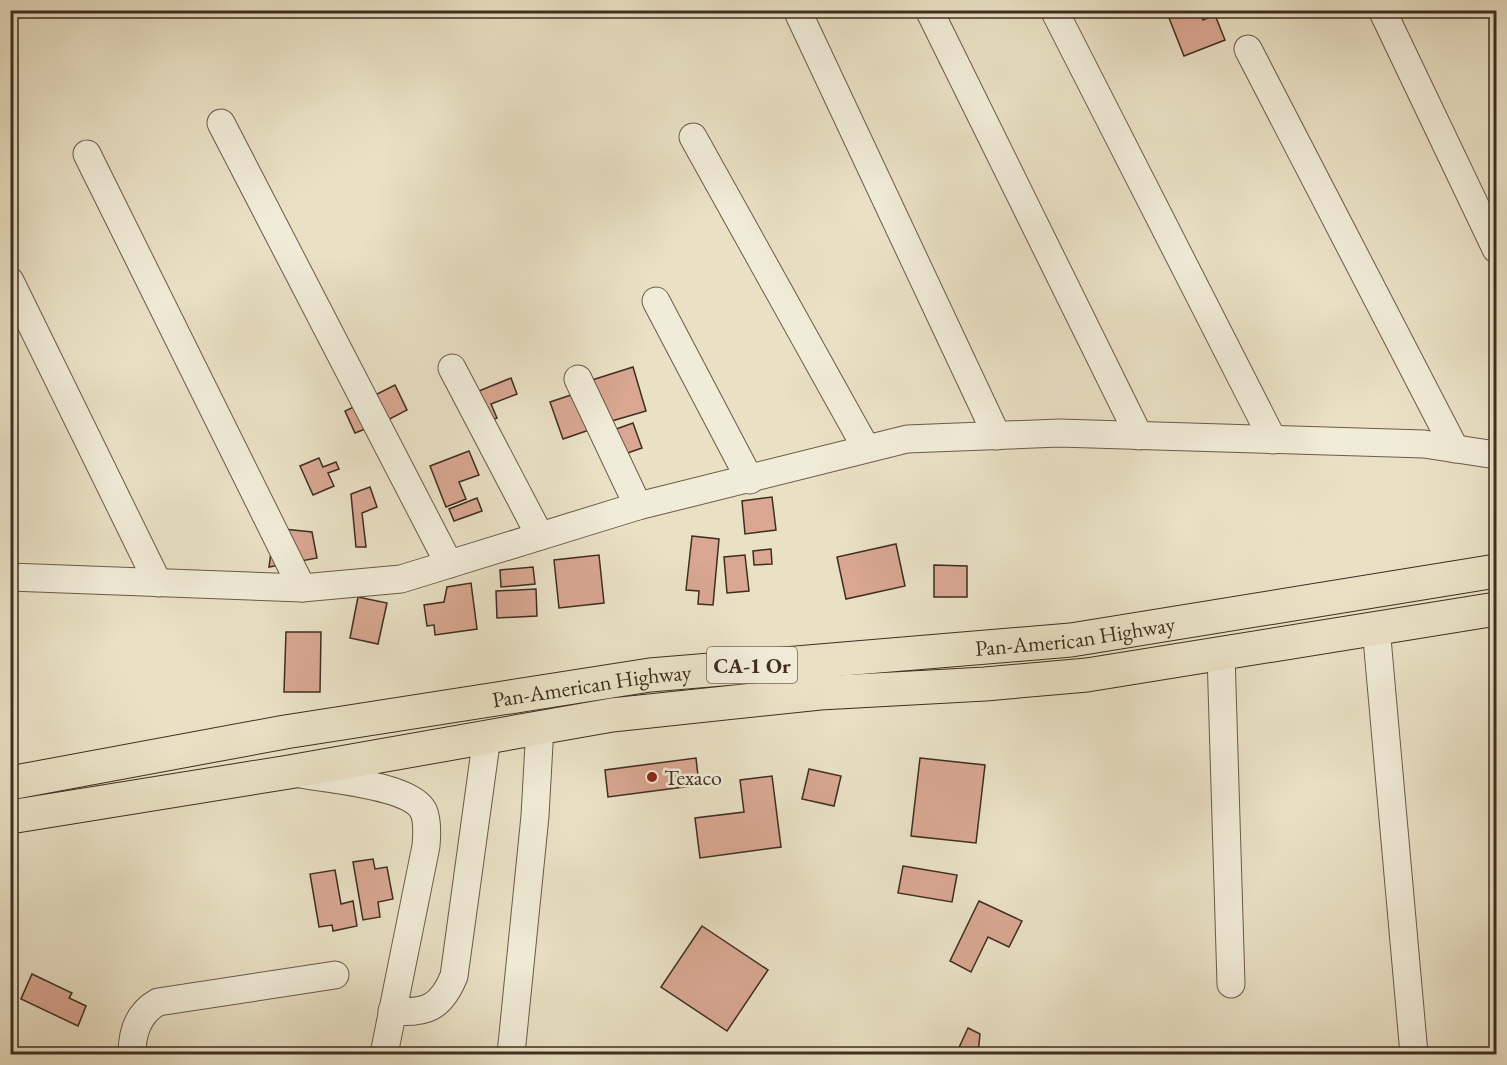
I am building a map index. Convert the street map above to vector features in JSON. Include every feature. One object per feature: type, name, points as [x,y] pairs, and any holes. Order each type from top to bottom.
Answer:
[{"type":"highway","name":"Pan-American Highway","points":[[10,783],[285,732],[650,675],[896,653],[988,649],[1071,640],[1497,571]]},
{"type":"highway","name":"Pan-American Highway","points":[[10,817],[289,772],[612,715],[820,693],[985,684],[1088,675],[1497,609]]},
{"type":"street","points":[[797,10],[997,436]]},
{"type":"street","points":[[928,10],[1139,436]]},
{"type":"street","points":[[1054,10],[1273,440]]},
{"type":"street","points":[[1382,10],[1497,249]]},
{"type":"street","points":[[1248,49],[1455,449]]},
{"type":"street","points":[[221,123],[449,564]]},
{"type":"street","points":[[693,137],[866,448]]},
{"type":"street","points":[[87,154],[302,588]]},
{"type":"street","points":[[10,281],[158,583]]},
{"type":"street","points":[[656,301],[750,480]]},
{"type":"street","points":[[452,368],[540,536]]},
{"type":"street","points":[[578,379],[638,506]]},
{"type":"street","points":[[10,577],[302,588],[401,579],[638,506],[750,480],[866,448],[907,440],[1059,433],[1424,444],[1497,455]]},
{"type":"street","points":[[1376,627],[1414,1054]]},
{"type":"street","points":[[1221,654],[1231,984]]},
{"type":"street","points":[[511,1054],[534,828],[540,726]]},
{"type":"street","points":[[393,1011],[408,1013],[438,1004],[454,976],[487,736]]},
{"type":"street","points":[[289,772],[388,790],[411,799],[423,809],[427,826],[426,846],[384,1054]]},
{"type":"street","points":[[132,1054],[132,1041],[141,1016],[158,1002],[335,975]]},
{"type":"building","points":[[1188,10],[1199,10],[1203,20],[1215,15],[1225,40],[1184,56],[1169,18]]},
{"type":"building","points":[[633,367],[646,411],[605,423],[592,380]]},
{"type":"building","points":[[511,378],[517,394],[491,404],[497,418],[480,424],[469,395]]},
{"type":"building","points":[[395,385],[407,410],[382,423],[369,398]]},
{"type":"building","points":[[583,391],[595,428],[563,439],[550,402]]},
{"type":"building","points":[[362,403],[373,426],[355,433],[345,411]]},
{"type":"building","points":[[633,423],[642,448],[616,457],[608,432]]},
{"type":"building","points":[[469,451],[479,475],[459,482],[466,499],[446,507],[430,466]]},
{"type":"building","points":[[319,458],[323,467],[336,462],[339,469],[328,473],[334,486],[313,495],[300,466]]},
{"type":"building","points":[[370,487],[377,507],[362,513],[366,547],[356,547],[351,494]]},
{"type":"building","points":[[772,497],[776,530],[745,534],[742,501]]},
{"type":"building","points":[[477,498],[482,511],[454,521],[449,509]]},
{"type":"building","points":[[274,528],[312,532],[317,558],[269,567]]},
{"type":"building","points":[[692,536],[719,539],[713,605],[698,604],[699,591],[686,590]]},
{"type":"building","points":[[896,544],[905,586],[846,599],[837,557]]},
{"type":"building","points":[[771,549],[772,564],[754,565],[753,551]]},
{"type":"building","points":[[599,555],[604,603],[559,608],[554,560]]},
{"type":"building","points":[[745,555],[749,591],[727,593],[724,557]]},
{"type":"building","points":[[934,565],[967,566],[967,597],[934,597]]},
{"type":"building","points":[[533,567],[535,584],[501,587],[500,570]]},
{"type":"building","points":[[471,583],[477,629],[435,635],[434,625],[427,626],[424,605],[444,602],[447,587]]},
{"type":"building","points":[[536,589],[537,616],[497,618],[496,591]]},
{"type":"building","points":[[358,597],[387,603],[378,644],[350,638]]},
{"type":"building","points":[[286,632],[321,632],[320,692],[284,692]]},
{"type":"building","name":"Texaco","points":[[696,758],[699,785],[608,797],[605,770]]},
{"type":"building","points":[[920,758],[985,765],[976,843],[911,836]]},
{"type":"building","points":[[809,769],[841,776],[834,806],[802,799]]},
{"type":"building","points":[[772,776],[781,847],[700,858],[695,818],[744,812],[740,780]]},
{"type":"building","points":[[373,859],[375,869],[387,867],[393,899],[378,902],[380,917],[363,920],[353,862]]},
{"type":"building","points":[[903,866],[957,875],[952,902],[898,893]]},
{"type":"building","points":[[335,870],[341,904],[353,901],[357,926],[333,931],[332,925],[319,927],[310,874]]},
{"type":"building","points":[[979,901],[1022,921],[1009,947],[988,937],[971,972],[950,961]]},
{"type":"building","points":[[702,926],[768,970],[727,1031],[661,987]]},
{"type":"building","points":[[32,974],[72,993],[69,998],[86,1006],[78,1026],[21,999]]},
{"type":"building","points":[[968,1028],[980,1034],[978,1054],[956,1054]]},
{"type":"place","name":"Texaco","points":[[652,777]]}]
